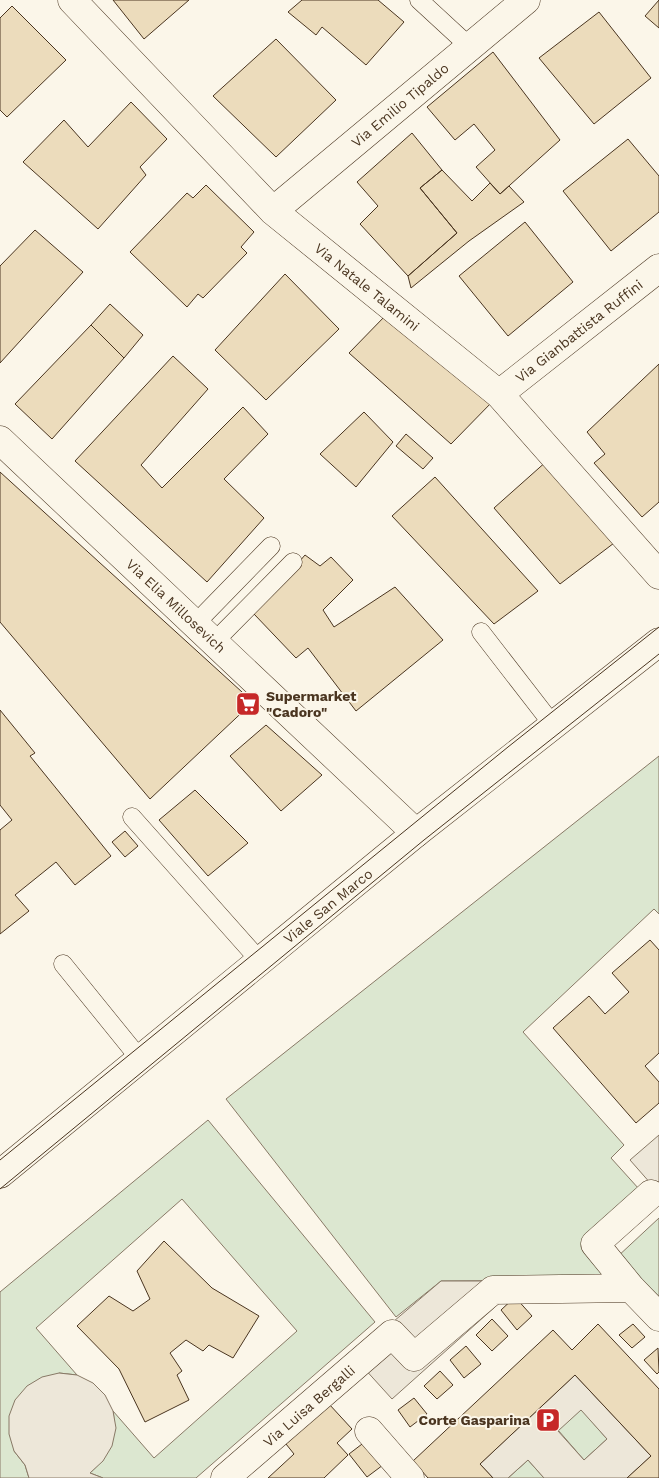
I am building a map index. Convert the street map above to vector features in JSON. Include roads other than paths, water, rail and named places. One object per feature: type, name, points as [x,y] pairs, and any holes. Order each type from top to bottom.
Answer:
[{"type":"street","name":"Via Natale Talamini","points":[[72,0],[273,211],[499,394],[659,575]]},
{"type":"street","name":"Via Emilio Tipaldo","points":[[273,211],[526,0]]},
{"type":"street","name":"Via Gianbattista Ruffini","points":[[499,394],[659,268]]},
{"type":"street","name":"Via Elia Millosevich","points":[[0,440],[416,833]]},
{"type":"street","name":"Viale San Marco","points":[[0,1174],[416,833],[659,642]]},
{"type":"street","points":[[651,1194],[595,1244],[631,1288],[659,1317]]},
{"type":"street","name":"Via Luisa Bergalli","points":[[225,1478],[392,1334],[414,1357],[493,1290],[631,1288]]},
{"type":"street","points":[[369,1431],[410,1478]]},
{"type":"lane","points":[[419,0],[470,47]]},
{"type":"lane","points":[[204,633],[271,546]]},
{"type":"lane","points":[[204,633],[293,562]]},
{"type":"lane","points":[[481,632],[553,725]]},
{"type":"lane","points":[[132,817],[260,961]]},
{"type":"lane","points":[[63,964],[140,1059]]},
{"type":"tram line","points":[[0,1160],[508,747],[659,627]]},
{"type":"tram line","points":[[0,1189],[424,840],[659,654]]},
{"type":"place","name":"Supermarket \"Cadoro\"","points":[[248,704]]},
{"type":"place","name":"Corte Gasparina","points":[[548,1420]]}]
